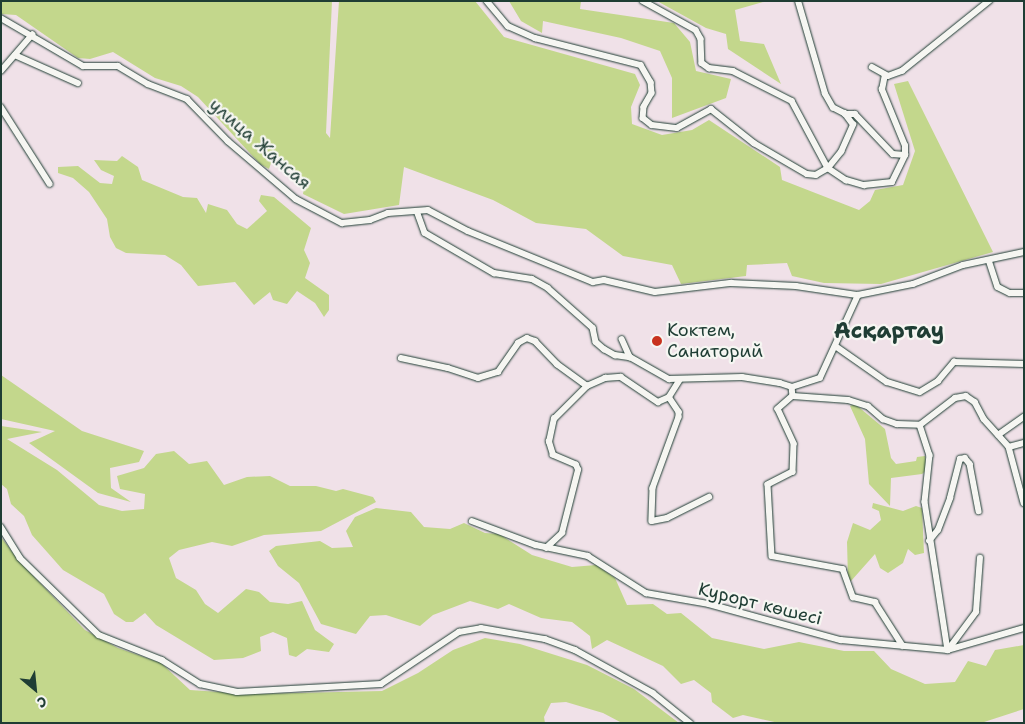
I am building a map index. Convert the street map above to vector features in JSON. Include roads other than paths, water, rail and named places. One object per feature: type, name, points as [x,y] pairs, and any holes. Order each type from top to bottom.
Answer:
[{"type":"street","points":[[487,1],[508,26],[535,38],[641,65],[651,82],[652,93],[644,107],[642,118],[652,125],[677,128],[711,109],[754,143],[807,174],[816,175],[828,168],[841,152],[853,125],[845,114]]},
{"type":"street","points":[[643,1],[696,30],[701,39],[702,63],[709,68],[733,71],[792,102],[828,168],[846,180],[864,185],[892,182],[904,155],[905,146],[882,90],[885,75]]},
{"type":"street","points":[[798,1],[824,94],[833,108],[845,114],[855,114],[893,154],[904,155]]},
{"type":"street","points":[[872,67],[885,75],[902,72],[989,1]]},
{"type":"street","name":"улица Жансая","points":[[1,18],[83,66],[118,66],[148,84],[187,99],[228,141],[296,199],[342,223],[370,220],[388,213],[428,210],[468,231],[593,282],[604,280],[655,292],[731,283],[796,286],[858,295],[913,284],[963,265],[1024,252]]},
{"type":"street","points":[[1,71],[32,35]]},
{"type":"street","points":[[15,55],[78,83]]},
{"type":"street","points":[[1,107],[50,184]]},
{"type":"street","points":[[417,211],[425,233],[494,273],[532,279],[548,288],[594,328],[596,342],[604,349],[615,356],[630,357],[669,379],[679,381],[742,377],[792,387],[820,378],[837,347],[858,295]]},
{"type":"street","points":[[988,260],[995,283],[1003,290],[1024,293]]},
{"type":"street","points":[[401,358],[448,368],[478,378],[500,370],[518,343],[527,338],[535,341],[557,364],[587,386]]},
{"type":"street","points":[[622,339],[630,357]]},
{"type":"street","points":[[837,347],[888,382],[920,392],[938,381],[954,362],[1024,364]]},
{"type":"street","points":[[546,548],[562,533],[578,470],[576,465],[553,455],[550,432],[554,419],[587,386],[605,378],[621,377],[653,401],[669,397],[679,381]]},
{"type":"street","points":[[792,387],[793,396]]},
{"type":"street","points":[[903,646],[875,602],[853,597],[843,570],[772,556],[768,485],[793,472],[794,444],[778,409],[793,396],[848,400],[868,406],[883,419],[897,424],[920,425],[954,398],[966,396],[976,402],[984,419],[1009,447],[1024,502]]},
{"type":"street","points":[[669,397],[679,412],[679,418],[653,488],[652,521],[667,518],[709,497]]},
{"type":"street","points":[[998,435],[1024,417]]},
{"type":"street","points":[[920,425],[930,466],[925,502],[948,650]]},
{"type":"street","points":[[1009,447],[1024,443]]},
{"type":"street","points":[[930,541],[935,537],[950,498],[960,459],[965,458],[970,464],[980,511]]},
{"type":"street","name":"Курорт көшесі","points":[[472,521],[546,548],[576,552],[598,560],[646,593],[709,604],[801,631],[841,640],[948,650],[1024,628]]},
{"type":"street","points":[[1,527],[20,558],[99,635],[162,660],[200,684],[237,692],[381,684],[459,632],[480,628],[545,639],[576,650],[653,693],[690,723]]},
{"type":"street","points":[[948,650],[976,612],[980,558]]},
{"type":"place","name":"Коктем, Санаторий","points":[[657,341]]},
{"type":"district","name":"Асқартау","points":[[889,331]]}]
